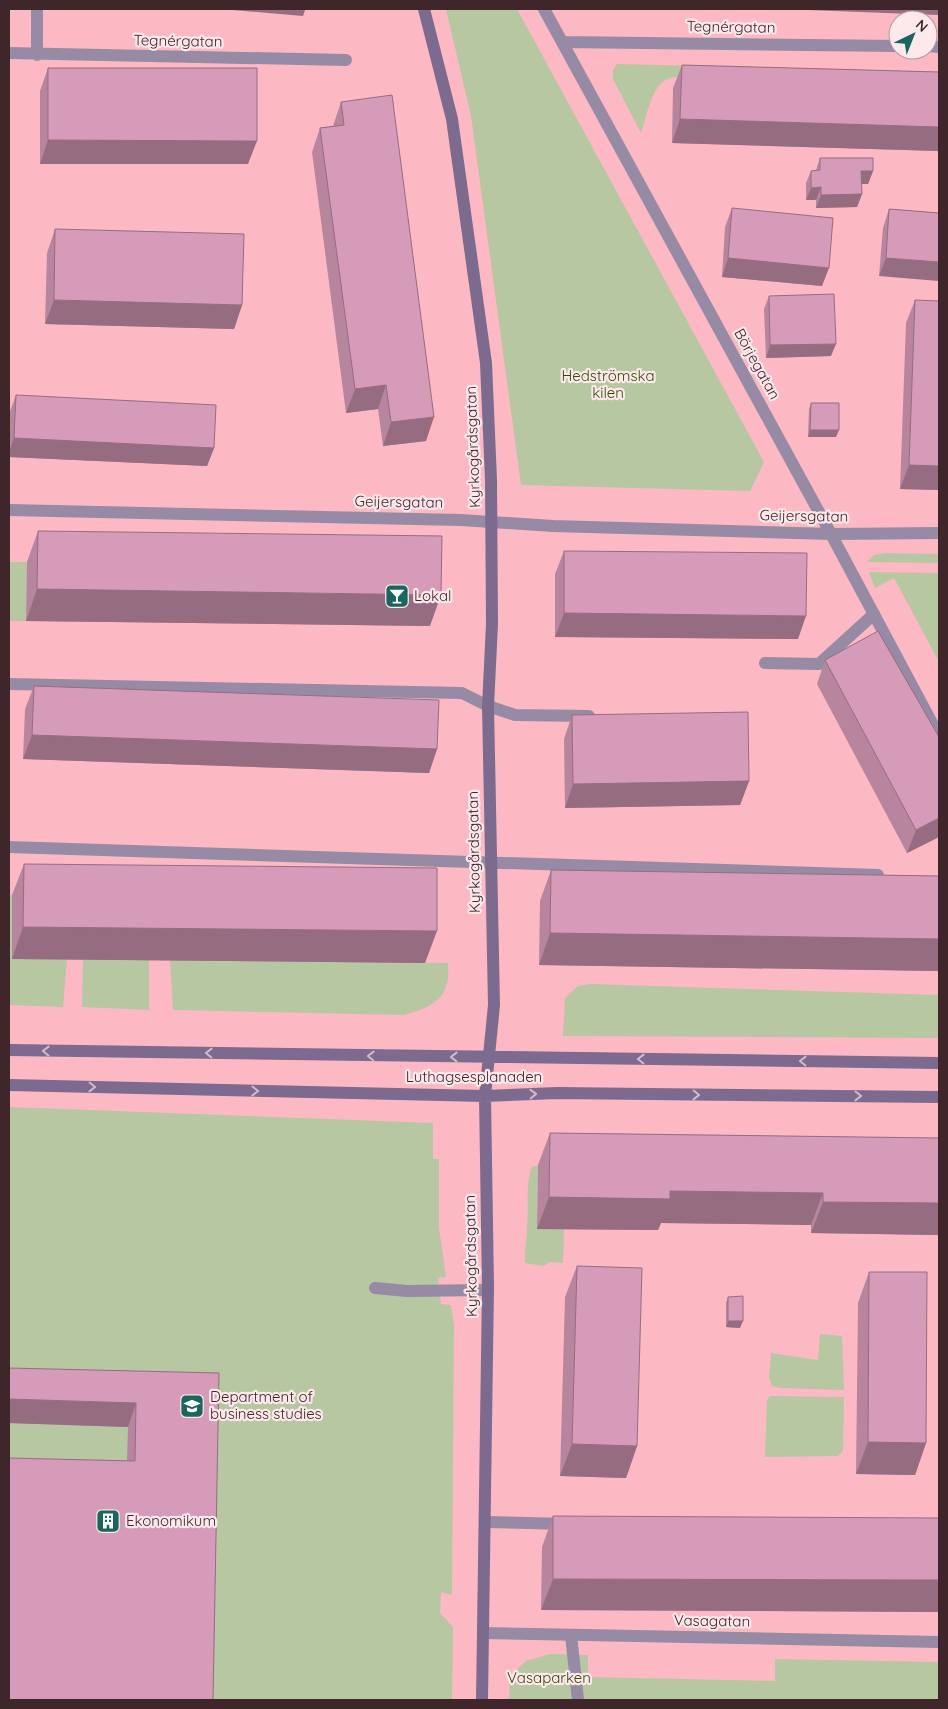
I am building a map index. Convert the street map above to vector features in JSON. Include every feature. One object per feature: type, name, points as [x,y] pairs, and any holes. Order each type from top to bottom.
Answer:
[{"type":"main road","name":"Kyrkogårdsgatan","points":[[424,9],[452,119],[486,363],[492,523],[492,624],[488,706],[494,1005],[485,1096],[488,1290],[482,1700]]},
{"type":"main road","name":"Luthagsesplanaden","points":[[9,1050],[939,1063]]},
{"type":"main road","name":"Luthagsesplanaden","points":[[9,1085],[485,1096],[558,1093],[939,1097]]},
{"type":"street","points":[[37,9],[37,55]]},
{"type":"street","name":"Börjegatan","points":[[544,9],[831,534],[939,736]]},
{"type":"street","name":"Tegnérgatan","points":[[563,42],[888,46]]},
{"type":"street","name":"Tegnérgatan","points":[[9,54],[346,60]]},
{"type":"street","name":"Geijersgatan","points":[[9,510],[461,520],[552,526],[831,534],[939,533]]},
{"type":"street","points":[[765,663],[819,664],[874,614]]},
{"type":"street","points":[[9,684],[462,693],[488,706],[515,716],[602,716]]},
{"type":"street","points":[[9,847],[890,875]]},
{"type":"street","points":[[375,1288],[407,1291],[488,1290]]},
{"type":"street","points":[[486,1522],[584,1524]]},
{"type":"street","name":"Vasagatan","points":[[483,1633],[939,1642]]},
{"type":"street","points":[[571,1635],[578,1700]]},
{"type":"green space","name":"Hedströmska kilen","points":[[446,9],[517,9],[764,462],[750,491],[521,485],[471,116]]},
{"type":"green space","points":[[617,64],[698,66],[698,77],[673,77],[664,81],[654,94],[641,133],[613,79],[613,70]]},
{"type":"green space","points":[[885,553],[939,554],[939,563],[867,562],[874,555]]},
{"type":"green space","points":[[9,562],[27,562],[26,621],[9,621]]},
{"type":"green space","points":[[869,572],[939,573],[939,662],[894,578],[875,588]]},
{"type":"green space","points":[[9,895],[12,895],[67,959],[63,1007],[9,1005]]},
{"type":"green space","points":[[83,959],[149,960],[149,1010],[82,1007]]},
{"type":"green space","points":[[170,960],[448,963],[448,981],[441,996],[436,1001],[418,1011],[404,1015],[173,1010]]},
{"type":"green space","points":[[591,984],[939,995],[939,1038],[563,1036],[565,998],[578,986]]},
{"type":"green space","points":[[9,1107],[433,1123],[433,1159],[439,1159],[439,1228],[446,1277],[438,1278],[441,1304],[451,1305],[454,1325],[452,1595],[441,1592],[440,1613],[453,1627],[452,1700],[9,1700]]},
{"type":"green space","points":[[538,1165],[537,1229],[564,1229],[563,1263],[549,1262],[544,1266],[525,1263],[529,1181],[532,1167]]},
{"type":"green space","points":[[820,1334],[842,1336],[844,1390],[780,1388],[772,1386],[769,1377],[771,1353],[818,1360]]},
{"type":"green space","points":[[770,1396],[844,1397],[843,1451],[838,1456],[765,1457],[767,1400]]},
{"type":"green space","name":"Vasaparken","points":[[550,1654],[588,1655],[588,1677],[775,1681],[775,1659],[939,1662],[939,1700],[509,1700],[510,1676],[526,1661]]},
{"type":"building","points":[[682,65],[939,72],[939,127],[680,119]]},
{"type":"building","points":[[48,68],[257,68],[257,141],[48,140]]},
{"type":"building","points":[[392,95],[434,417],[391,422],[386,385],[355,389],[320,128],[344,125],[341,102]]},
{"type":"building","points":[[820,158],[873,158],[873,171],[861,171],[862,194],[821,195],[821,187],[811,188],[811,171],[820,170]]},
{"type":"building","points":[[732,208],[833,218],[829,268],[728,258]]},
{"type":"building","points":[[889,209],[939,213],[939,262],[886,258]]},
{"type":"building","points":[[55,229],[244,234],[242,305],[54,300]]},
{"type":"building","points":[[834,294],[836,344],[770,345],[769,296]]},
{"type":"building","points":[[915,300],[939,301],[939,466],[909,465]]},
{"type":"building","points":[[16,395],[216,405],[214,448],[14,438]]},
{"type":"building","points":[[811,403],[839,403],[839,430],[810,430]]},
{"type":"building","points":[[38,531],[442,536],[441,595],[37,589]]},
{"type":"building","points":[[564,551],[807,553],[806,616],[564,613]]},
{"type":"building","points":[[878,631],[939,737],[939,818],[916,830],[825,660]]},
{"type":"building","points":[[34,686],[439,700],[437,749],[32,735]]},
{"type":"building","points":[[748,712],[749,781],[573,784],[572,715]]},
{"type":"building","points":[[24,864],[437,868],[437,931],[23,927]]},
{"type":"building","points":[[551,870],[939,876],[939,939],[550,933]]},
{"type":"building","points":[[550,1133],[939,1138],[939,1203],[823,1202],[823,1193],[670,1191],[670,1199],[549,1197]]},
{"type":"building","points":[[577,1266],[642,1268],[637,1446],[572,1444]]},
{"type":"building","points":[[869,1272],[927,1272],[926,1443],[868,1442]]},
{"type":"building","points":[[743,1296],[743,1321],[728,1321],[728,1297]]},
{"type":"building","name":"Ekonomikum","points":[[9,1368],[219,1373],[213,1700],[9,1700],[9,1458],[135,1461],[136,1403],[9,1399]]},
{"type":"building","points":[[553,1516],[939,1518],[939,1580],[553,1579]]},
{"type":"place","name":"Lokal","points":[[397,596]]},
{"type":"place","name":"Department of business studies","points":[[192,1406]]},
{"type":"place","name":"Ekonomikum","points":[[108,1521]]}]
